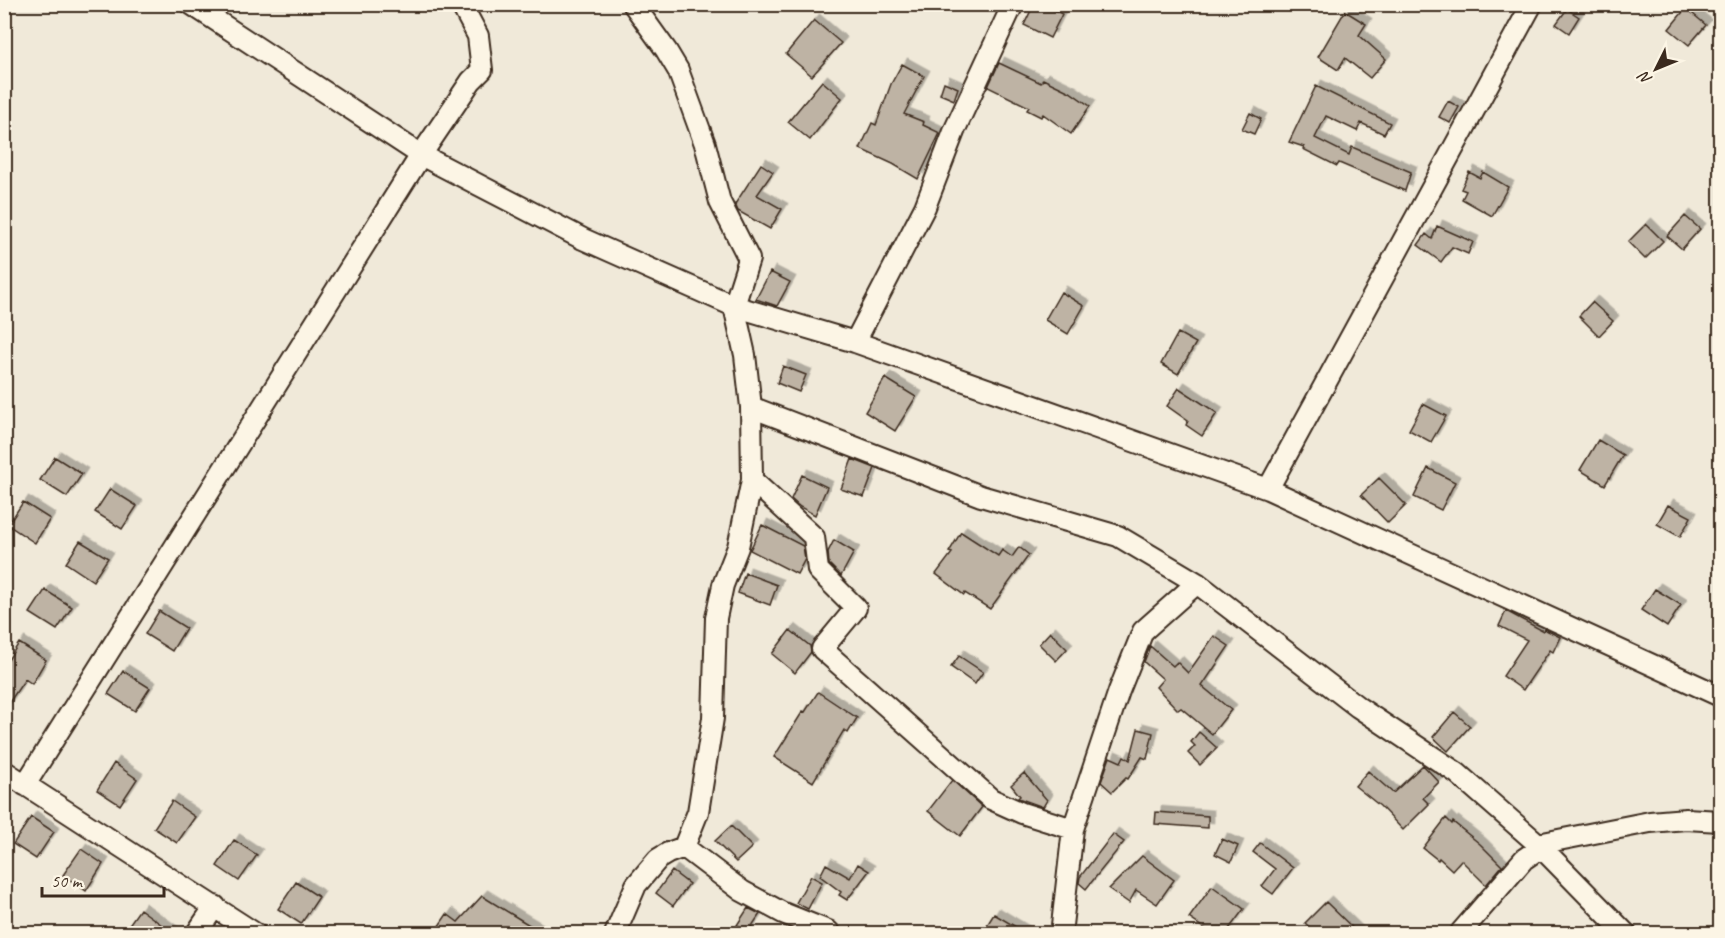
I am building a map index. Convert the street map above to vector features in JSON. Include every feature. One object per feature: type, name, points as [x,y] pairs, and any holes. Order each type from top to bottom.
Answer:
[{"type":"street","points":[[191,4],[421,155],[583,239],[734,306],[855,342],[1268,489],[1720,696]]},
{"type":"street","points":[[25,785],[421,155],[471,81],[482,70],[478,36],[461,4]]},
{"type":"street","points":[[615,933],[636,885],[658,859],[684,847],[698,812],[713,718],[716,618],[723,585],[738,548],[752,480],[751,407],[745,355],[734,306],[749,259],[720,202],[705,144],[678,70],[633,4]]},
{"type":"street","points":[[855,342],[925,207],[955,129],[1013,4]]},
{"type":"street","points":[[1268,489],[1532,4]]},
{"type":"street","points":[[751,407],[981,496],[1118,536],[1197,583],[1358,708],[1457,772],[1538,844],[1626,933]]},
{"type":"street","points":[[752,480],[814,537],[818,570],[856,608],[822,649],[991,799],[1022,813],[1073,829]]},
{"type":"street","points":[[1061,933],[1073,829],[1101,740],[1143,631],[1197,583]]},
{"type":"street","points":[[4,771],[256,933]]},
{"type":"street","points":[[1538,844],[1650,822],[1686,819],[1720,821]]},
{"type":"street","points":[[1461,932],[1524,859],[1540,848],[1538,844]]},
{"type":"street","points":[[684,847],[742,891],[783,913],[831,933]]},
{"type":"street","points":[[196,933],[215,906]]},
{"type":"building","points":[[1034,4],[1042,4],[1062,14],[1050,38],[1024,25]]},
{"type":"building","points":[[1686,8],[1706,25],[1689,45],[1669,29]]},
{"type":"building","points":[[1567,9],[1579,17],[1569,33],[1556,24]]},
{"type":"building","points":[[1345,11],[1366,24],[1359,35],[1386,59],[1370,78],[1345,58],[1338,70],[1318,57]]},
{"type":"building","points":[[814,20],[841,43],[812,76],[786,54]]},
{"type":"building","points":[[999,63],[1041,83],[1043,79],[1070,92],[1090,106],[1071,134],[1043,114],[1041,117],[1027,110],[1029,107],[988,87]]},
{"type":"building","points":[[902,64],[924,76],[904,114],[924,122],[923,125],[940,133],[918,179],[893,164],[860,149],[872,123],[876,125],[891,84]]},
{"type":"building","points":[[822,81],[842,98],[810,140],[788,122]]},
{"type":"building","points":[[944,82],[958,88],[954,100],[940,94]]},
{"type":"building","points":[[1316,86],[1390,123],[1384,134],[1361,123],[1357,131],[1326,116],[1315,138],[1349,155],[1352,147],[1411,172],[1405,191],[1339,163],[1337,166],[1303,149],[1304,147],[1289,142]]},
{"type":"building","points":[[1448,101],[1459,107],[1450,123],[1439,117]]},
{"type":"building","points":[[1250,113],[1261,119],[1254,134],[1242,129]]},
{"type":"building","points":[[761,164],[773,172],[757,195],[782,209],[770,229],[738,211],[735,204]]},
{"type":"building","points":[[1469,172],[1480,178],[1483,172],[1508,187],[1492,216],[1462,199],[1466,191],[1461,189]]},
{"type":"building","points":[[1685,216],[1700,229],[1682,249],[1667,236]]},
{"type":"building","points":[[1646,224],[1663,241],[1645,259],[1628,242]]},
{"type":"building","points":[[1437,226],[1473,242],[1468,254],[1452,247],[1441,262],[1418,245],[1426,234],[1432,239]]},
{"type":"building","points":[[770,272],[790,282],[777,306],[756,299]]},
{"type":"building","points":[[1061,292],[1084,306],[1068,334],[1045,320]]},
{"type":"building","points":[[1592,302],[1613,321],[1599,336],[1579,316]]},
{"type":"building","points":[[1178,333],[1196,343],[1178,374],[1161,364]]},
{"type":"building","points":[[783,366],[806,375],[799,392],[777,383]]},
{"type":"building","points":[[885,378],[916,397],[895,431],[865,412]]},
{"type":"building","points":[[1179,388],[1217,413],[1202,436],[1186,425],[1188,421],[1167,406]]},
{"type":"building","points":[[1423,404],[1446,416],[1431,442],[1409,430]]},
{"type":"building","points":[[1598,440],[1623,455],[1605,485],[1580,470]]},
{"type":"building","points":[[55,457],[82,474],[67,497],[40,480]]},
{"type":"building","points":[[852,459],[875,468],[864,497],[841,489]]},
{"type":"building","points":[[1428,468],[1455,482],[1441,510],[1414,497]]},
{"type":"building","points":[[802,475],[827,487],[815,515],[791,499]]},
{"type":"building","points":[[1379,478],[1406,505],[1388,523],[1361,495]]},
{"type":"building","points":[[110,489],[137,506],[122,529],[95,512]]},
{"type":"building","points":[[23,502],[50,519],[35,543],[8,525]]},
{"type":"building","points":[[1668,505],[1691,517],[1680,537],[1657,524]]},
{"type":"building","points":[[762,525],[803,546],[805,559],[797,574],[750,550]]},
{"type":"building","points":[[961,532],[998,556],[1002,550],[1012,557],[1019,547],[1029,555],[990,609],[965,593],[964,595],[936,574],[952,553],[949,552]]},
{"type":"building","points":[[834,540],[854,552],[841,576],[829,564],[828,552]]},
{"type":"building","points":[[80,541],[108,558],[93,581],[66,563]]},
{"type":"building","points":[[745,573],[777,585],[770,605],[738,593]]},
{"type":"building","points":[[1655,589],[1681,605],[1667,627],[1641,610]]},
{"type":"building","points":[[45,590],[72,607],[57,630],[30,613]]},
{"type":"building","points":[[159,611],[186,628],[172,651],[145,634]]},
{"type":"building","points":[[1506,611],[1543,631],[1544,629],[1560,637],[1553,652],[1550,650],[1523,690],[1503,676],[1527,640],[1499,626]]},
{"type":"building","points":[[790,630],[810,646],[811,652],[795,673],[772,654]]},
{"type":"building","points":[[1050,632],[1067,649],[1056,661],[1039,644]]},
{"type":"building","points":[[1214,636],[1229,646],[1202,686],[1231,710],[1212,734],[1181,708],[1178,710],[1156,687],[1163,679],[1144,662],[1150,646],[1173,666],[1177,662],[1188,673]]},
{"type":"building","points":[[19,643],[46,660],[32,684],[25,679],[4,710],[4,666]]},
{"type":"building","points":[[959,656],[983,672],[975,684],[951,667]]},
{"type":"building","points":[[123,671],[150,688],[135,711],[108,694]]},
{"type":"building","points":[[818,692],[857,718],[848,733],[844,730],[813,782],[774,757]]},
{"type":"building","points":[[1454,712],[1470,726],[1448,751],[1433,737]]},
{"type":"building","points":[[1138,729],[1153,733],[1147,759],[1142,757],[1128,779],[1126,778],[1112,792],[1101,782],[1110,757],[1121,762],[1124,756],[1130,760]]},
{"type":"building","points":[[1199,732],[1217,748],[1200,765],[1188,753],[1195,746],[1191,742]]},
{"type":"building","points":[[114,763],[137,779],[120,805],[97,790]]},
{"type":"building","points":[[1423,765],[1439,782],[1423,798],[1429,804],[1403,830],[1380,806],[1355,786],[1368,771],[1393,793]]},
{"type":"building","points":[[1024,773],[1047,800],[1043,807],[1018,798],[1020,796],[1011,785]]},
{"type":"building","points":[[952,780],[982,807],[960,836],[928,811]]},
{"type":"building","points":[[172,801],[195,817],[177,843],[154,828]]},
{"type":"building","points":[[1156,812],[1208,816],[1208,828],[1155,824]]},
{"type":"building","points":[[31,817],[54,832],[36,859],[13,844]]},
{"type":"building","points":[[1446,818],[1480,844],[1502,866],[1486,885],[1461,860],[1452,870],[1423,848]]},
{"type":"building","points":[[731,826],[752,847],[736,862],[715,841]]},
{"type":"building","points":[[1113,834],[1124,842],[1086,889],[1079,883],[1080,877]]},
{"type":"building","points":[[1222,839],[1238,846],[1231,862],[1215,854]]},
{"type":"building","points":[[234,840],[257,855],[239,881],[217,866]]},
{"type":"building","points":[[1260,843],[1293,868],[1273,894],[1262,886],[1275,869],[1253,852]]},
{"type":"building","points":[[81,849],[103,864],[86,891],[63,875]]},
{"type":"building","points":[[1142,856],[1174,880],[1157,904],[1136,890],[1129,903],[1109,889]]},
{"type":"building","points":[[826,864],[850,878],[858,864],[869,871],[847,900],[839,895],[841,892],[820,876]]},
{"type":"building","points":[[672,871],[689,884],[673,906],[656,893]]},
{"type":"building","points":[[811,876],[822,882],[808,909],[796,903]]},
{"type":"building","points":[[296,882],[319,897],[301,924],[278,909]]},
{"type":"building","points":[[1212,886],[1244,909],[1226,933],[1211,933],[1189,918]]},
{"type":"building","points":[[482,896],[543,933],[434,933],[447,914],[458,922]]},
{"type":"building","points":[[1326,902],[1358,933],[1316,933],[1305,923]]},
{"type":"building","points":[[748,908],[760,914],[748,932],[737,925]]},
{"type":"building","points":[[140,909],[173,933],[123,933]]},
{"type":"building","points":[[994,914],[1026,933],[982,933]]}]
